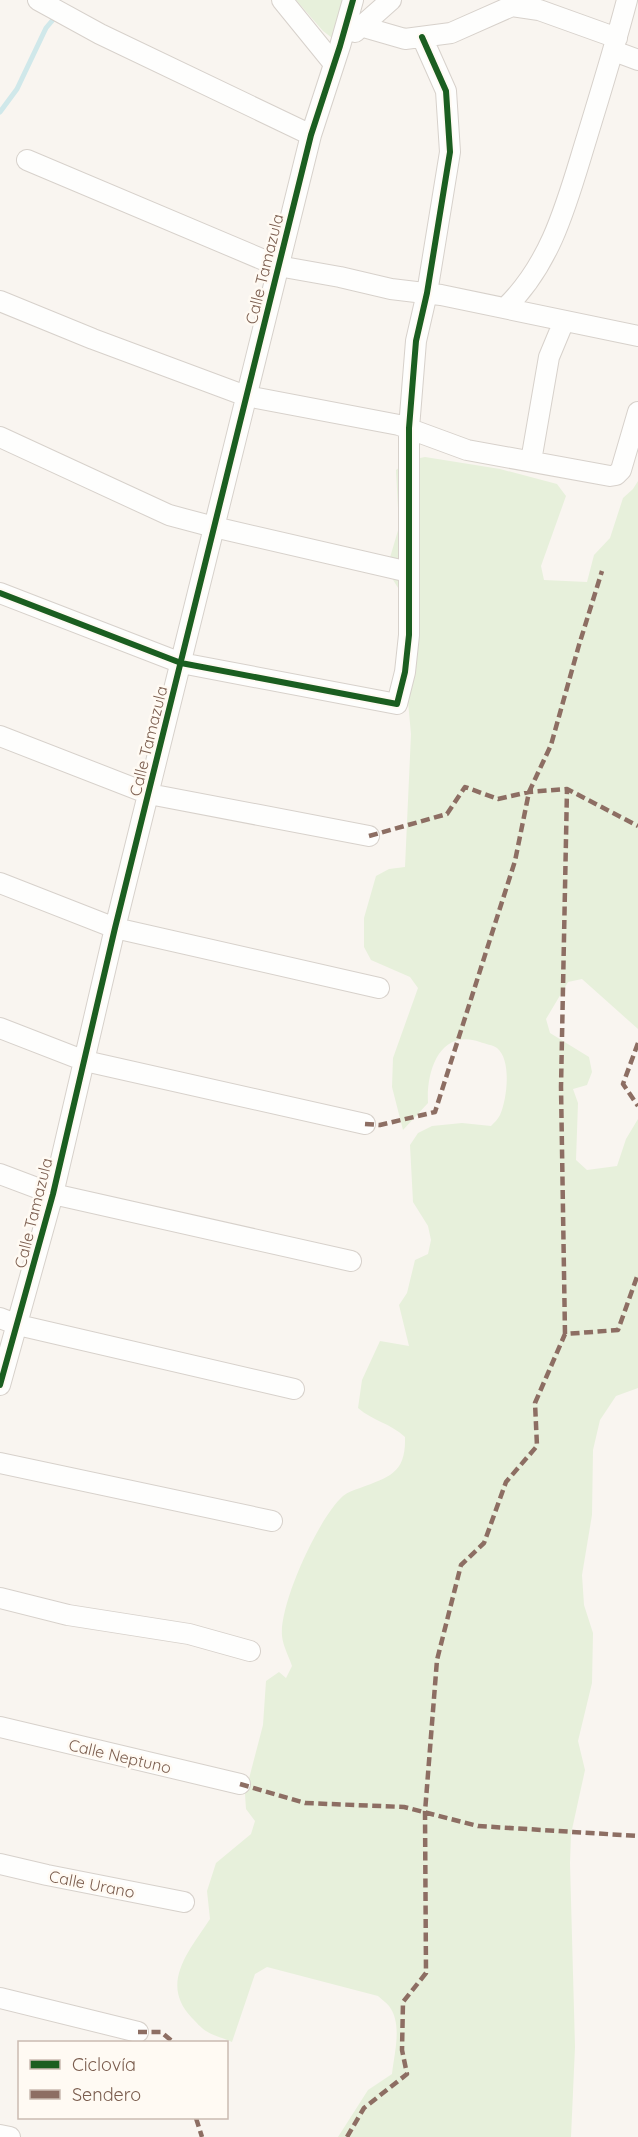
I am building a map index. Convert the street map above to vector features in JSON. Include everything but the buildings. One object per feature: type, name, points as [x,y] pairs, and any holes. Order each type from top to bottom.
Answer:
[{"type":"street","points":[[38,0],[100,34],[311,135]]},
{"type":"street","points":[[282,0],[337,55],[360,26],[391,0]]},
{"type":"street","name":"Calle Tamazula","points":[[0,1385],[9,1322],[52,1194],[115,928],[311,135],[353,0]]},
{"type":"street","points":[[505,308],[526,286],[553,239],[566,205],[616,44],[627,0]]},
{"type":"street","points":[[360,26],[405,39],[422,37],[452,33],[512,6],[539,10],[616,44],[638,60]]},
{"type":"street","points":[[0,593],[181,663],[397,704],[405,672],[409,635],[409,428],[416,341],[427,293],[450,152],[446,91],[422,37]]},
{"type":"street","points":[[27,160],[278,266],[391,289],[427,293],[505,308],[638,336]]},
{"type":"street","points":[[0,302],[246,396],[399,425],[456,447],[610,476],[616,475],[621,470],[638,412]]},
{"type":"street","points":[[531,462],[549,357],[564,321]]},
{"type":"street","points":[[0,437],[169,515],[214,528],[410,572]]},
{"type":"street","points":[[0,736],[149,794],[369,836]]},
{"type":"street","points":[[0,882],[115,928],[379,988]]},
{"type":"street","points":[[0,1028],[85,1060],[365,1124]]},
{"type":"street","points":[[0,1174],[52,1194],[351,1261]]},
{"type":"street","points":[[9,1322],[294,1389]]},
{"type":"street","points":[[0,1463],[272,1521]]},
{"type":"street","points":[[0,1598],[68,1615],[189,1634],[250,1651]]},
{"type":"street","name":"Calle Neptuno","points":[[0,1727],[240,1784]]},
{"type":"street","name":"Calle Urano","points":[[0,1864],[184,1902]]},
{"type":"street","points":[[0,1998],[138,2032]]},
{"type":"street","points":[[0,2135],[10,2137]]},
{"type":"green space","points":[[296,0],[346,0],[336,41],[323,31]]},
{"type":"green space","points":[[425,457],[500,469],[557,484],[566,496],[541,566],[544,580],[587,582],[594,555],[610,538],[623,498],[638,481],[638,1029],[582,979],[568,982],[546,1019],[550,1033],[589,1057],[592,1072],[587,1085],[573,1089],[578,1103],[576,1160],[587,1170],[617,1166],[626,1139],[638,1119],[638,1388],[616,1396],[600,1420],[593,1450],[592,1515],[582,1575],[584,1605],[593,1633],[592,1683],[578,1741],[585,1770],[571,1834],[575,2047],[571,2137],[338,2137],[368,2090],[392,2074],[397,2030],[393,2013],[386,2003],[378,1996],[267,1967],[255,1974],[232,2042],[200,2027],[182,2005],[178,1993],[178,1980],[186,1955],[210,1919],[207,1891],[216,1863],[251,1834],[255,1821],[246,1809],[245,1794],[263,1725],[266,1681],[279,1672],[286,1678],[292,1666],[282,1636],[283,1622],[302,1562],[323,1522],[343,1496],[388,1477],[403,1459],[405,1437],[358,1408],[362,1380],[380,1341],[409,1346],[399,1305],[407,1293],[415,1260],[428,1254],[431,1240],[428,1226],[413,1202],[410,1145],[418,1133],[432,1126],[462,1123],[491,1126],[500,1115],[505,1100],[507,1080],[505,1061],[497,1048],[466,1039],[455,1041],[445,1047],[433,1066],[428,1103],[403,1130],[392,1087],[393,1058],[418,988],[410,977],[371,960],[364,947],[364,918],[376,876],[389,869],[405,867],[411,734],[407,691],[405,599],[390,575],[389,561],[399,527],[396,470],[410,460]]},
{"type":"waterway","points":[[0,112],[17,89],[46,28],[57,15]]},
{"type":"marked path","points":[[365,1124],[380,1125],[435,1112],[515,861],[529,792],[551,745],[602,571]]},
{"type":"marked path","points":[[369,836],[447,814],[465,787],[498,799],[529,792],[567,789],[638,826]]},
{"type":"marked path","points":[[565,1334],[561,1087],[567,789]]},
{"type":"marked path","points":[[638,1043],[623,1084],[638,1106]]},
{"type":"marked path","points":[[347,2137],[364,2108],[407,2074],[402,2050],[403,2002],[426,1973],[425,1812],[437,1660],[461,1565],[484,1543],[506,1482],[537,1446],[535,1403],[565,1334],[618,1330],[638,1274]]},
{"type":"marked path","points":[[240,1784],[305,1803],[404,1807],[478,1826],[638,1836]]},
{"type":"marked path","points":[[138,2032],[161,2032],[172,2041]]},
{"type":"marked path","points":[[196,2119],[202,2137]]},
{"type":"cycle path","points":[[0,1385],[53,1194],[115,928],[311,135],[353,0]]},
{"type":"cycle path","points":[[0,593],[181,663],[397,704],[405,672],[409,635],[409,428],[416,341],[427,293],[450,152],[446,91],[422,37]]}]
